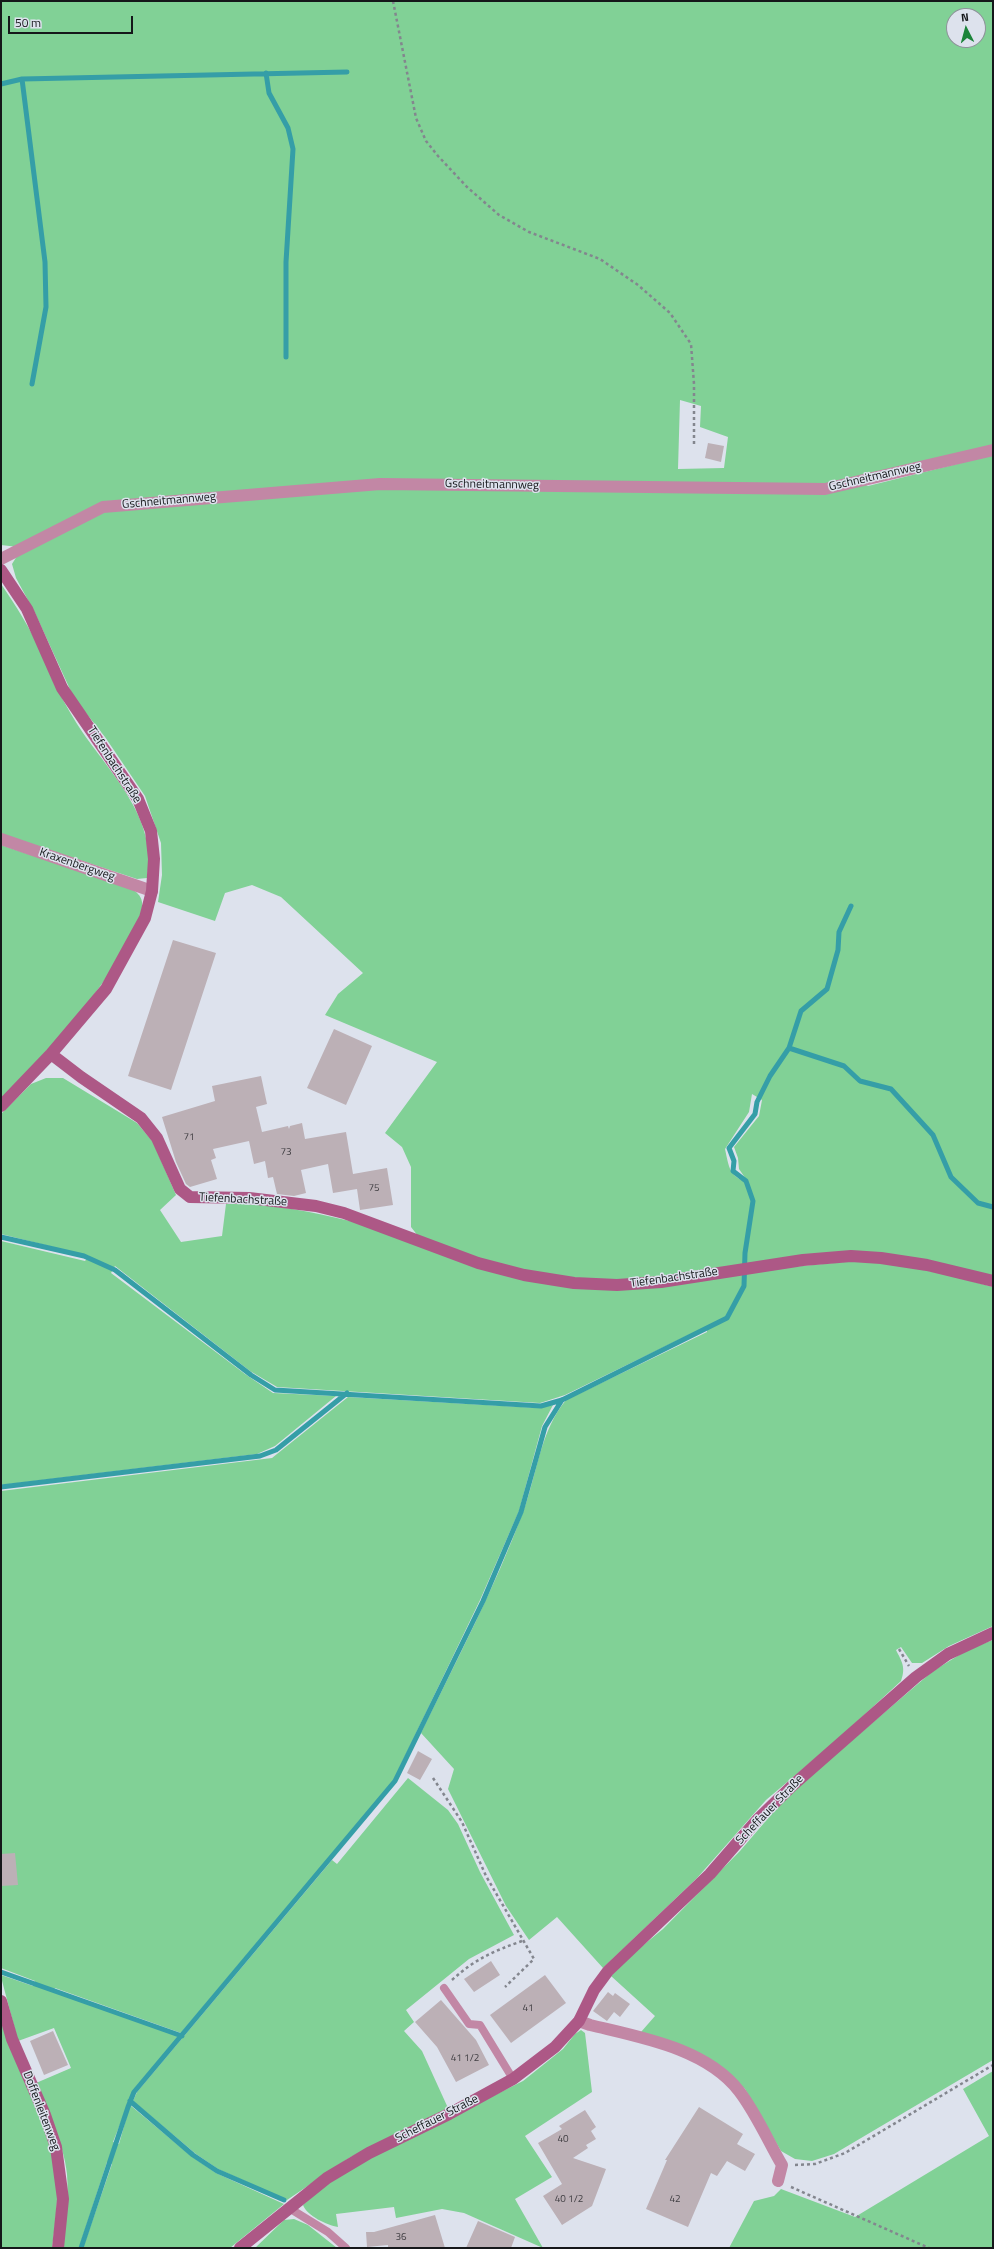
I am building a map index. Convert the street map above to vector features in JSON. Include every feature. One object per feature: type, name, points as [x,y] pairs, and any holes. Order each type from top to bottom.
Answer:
[{"type":"street","name":"Gschneitmannweg","points":[[1,559],[103,507],[380,484],[825,489],[993,450]]},
{"type":"street","name":"Tiefenbachstraße","points":[[1,570],[28,609],[62,688],[138,799],[150,832],[154,859],[152,891],[145,918],[106,989],[51,1054],[81,1077],[141,1118],[157,1138],[180,1189],[190,1197],[248,1198],[316,1206],[344,1213],[478,1263],[524,1275],[574,1283],[617,1285],[661,1282],[803,1260],[851,1256],[881,1258],[927,1265],[993,1281]]},
{"type":"street","name":"Kraxenbergweg","points":[[1,839],[152,891]]},
{"type":"street","points":[[1,1106],[51,1054]]},
{"type":"street","name":"Scheffauer Straße","points":[[240,2248],[327,2178],[369,2153],[449,2114],[513,2080],[555,2046],[579,2021],[594,1990],[608,1971],[710,1874],[758,1819],[792,1785],[916,1677],[948,1654],[993,1633]]},
{"type":"street","name":"Doffenleitenweg","points":[[1,2001],[12,2039],[45,2115],[56,2147],[63,2199],[58,2248]]},
{"type":"street","points":[[579,2021],[670,2045],[719,2073],[738,2091],[782,2165],[778,2181]]},
{"type":"lane","points":[[444,1988],[469,2024],[480,2025],[513,2080]]},
{"type":"lane","points":[[289,2208],[328,2232],[346,2248]]},
{"type":"path","points":[[393,1],[416,118],[426,140],[438,156],[467,187],[499,215],[529,232],[600,259],[638,285],[670,313],[691,344],[694,384],[694,445]]},
{"type":"path","points":[[899,1649],[916,1677]]},
{"type":"path","points":[[433,1778],[462,1822],[486,1876],[522,1941],[534,1959],[505,1988]]},
{"type":"path","points":[[444,1988],[464,1968],[486,1954],[522,1941]]},
{"type":"path","points":[[782,2165],[815,2164],[845,2153],[993,2065]]},
{"type":"path","points":[[778,2181],[929,2248]]},
{"type":"green space","points":[[1,1],[993,1],[993,446],[853,479],[868,486],[993,455],[993,1278],[890,1254],[664,1277],[616,1280],[575,1278],[528,1271],[478,1258],[418,1236],[411,1227],[411,1167],[402,1147],[385,1133],[437,1062],[325,1015],[338,994],[363,973],[281,897],[252,885],[225,893],[215,921],[158,902],[162,875],[161,843],[145,796],[105,737],[74,698],[35,613],[16,578],[12,564],[17,556],[18,547],[1,545]],"holes":[[[680,400],[701,406],[700,427],[728,437],[724,468],[678,469]],[[752,1094],[762,1100],[759,1116],[734,1147],[738,1158],[739,1169],[748,1182],[733,1174],[729,1166],[725,1149],[749,1112]]]},
{"type":"green space","points":[[1,584],[32,634],[51,677],[73,718],[120,783],[140,819],[146,837],[149,857],[147,878],[137,879],[1,834]]},
{"type":"green space","points":[[1,845],[131,888],[136,892],[142,902],[140,918],[130,939],[98,989],[79,1015],[44,1057],[1,1099]]},
{"type":"green space","points":[[46,1078],[63,1078],[137,1123],[153,1142],[176,1195],[160,1210],[181,1242],[222,1236],[226,1204],[241,1204],[273,1206],[350,1221],[574,1288],[854,1261],[889,1264],[924,1270],[993,1287],[993,1626],[949,1646],[922,1663],[912,1663],[901,1647],[896,1650],[902,1661],[903,1672],[901,1681],[838,1739],[766,1800],[697,1878],[603,1968],[557,1917],[529,1940],[506,1906],[448,1789],[454,1769],[421,1733],[475,1624],[512,1540],[528,1498],[545,1439],[557,1412],[566,1400],[707,1332],[707,1326],[565,1395],[540,1403],[277,1387],[250,1371],[115,1266],[111,1273],[245,1374],[273,1393],[336,1396],[275,1446],[257,1454],[1,1485],[1,1241],[85,1261],[89,1256],[1,1234],[1,1114],[31,1084]]},
{"type":"green space","points":[[348,1397],[538,1408],[553,1405],[542,1426],[519,1511],[480,1600],[393,1781],[181,2033],[55,1988],[53,1992],[179,2036],[134,2089],[113,2142],[119,2144],[130,2105],[191,2156],[216,2173],[284,2204],[230,2248],[83,2248],[112,2164],[107,2162],[79,2248],[62,2248],[66,2211],[67,2174],[59,2139],[36,2083],[71,2068],[54,2028],[18,2041],[1,1977],[1,1975],[33,1986],[35,1981],[1,1968],[1,1491],[272,1458]]},
{"type":"green space","points":[[993,1640],[993,2060],[834,2154],[812,2161],[795,2159],[781,2151],[745,2089],[716,2065],[641,2032],[655,2016],[611,1976],[630,1956],[663,1929],[740,1851],[776,1809],[810,1776],[933,1671],[969,1649]]},
{"type":"green space","points":[[408,1778],[448,1810],[458,1824],[480,1872],[514,1935],[469,1959],[406,2010],[414,2022],[404,2031],[422,2051],[448,2108],[349,2158],[287,2200],[218,2169],[196,2154],[133,2101],[137,2092],[332,1860],[337,1864]]},
{"type":"green space","points":[[1,2021],[14,2056],[38,2107],[51,2142],[55,2160],[57,2182],[56,2215],[52,2248],[1,2248]]},
{"type":"green space","points":[[581,2030],[585,2033],[592,2092],[525,2136],[552,2177],[515,2199],[543,2248],[464,2213],[442,2209],[396,2218],[394,2207],[336,2214],[338,2227],[318,2219],[305,2209],[303,2205],[327,2183],[368,2158],[523,2081],[563,2049],[575,2034]]},
{"type":"green space","points":[[993,2071],[993,2248],[729,2248],[754,2201],[774,2196],[781,2189],[855,2217],[989,2136],[963,2089]]},
{"type":"green space","points":[[294,2219],[308,2225],[337,2248],[255,2248],[284,2220]]},
{"type":"building","points":[[708,443],[724,446],[721,462],[705,458]]},
{"type":"building","points":[[173,940],[216,953],[171,1090],[128,1076]]},
{"type":"building","points":[[334,1029],[372,1046],[346,1105],[307,1088]]},
{"type":"building","points":[[261,1076],[267,1104],[256,1107],[262,1132],[288,1126],[289,1129],[290,1126],[302,1123],[305,1139],[346,1132],[353,1174],[387,1168],[393,1205],[360,1210],[357,1189],[333,1193],[328,1164],[301,1170],[306,1193],[294,1196],[277,1194],[273,1177],[268,1178],[265,1161],[254,1164],[249,1141],[213,1149],[216,1158],[211,1160],[217,1179],[190,1187],[186,1184],[176,1162],[162,1117],[215,1101],[212,1086]]},
{"type":"building","points":[[418,1751],[432,1759],[420,1780],[407,1773]]},
{"type":"building","points":[[15,1853],[18,1885],[1,1886],[1,1854]]},
{"type":"building","points":[[491,1961],[500,1975],[474,1992],[464,1979]]},
{"type":"building","points":[[545,1975],[566,2003],[511,2043],[490,2015]]},
{"type":"building","points":[[608,1992],[613,1996],[615,1993],[630,2004],[620,2017],[614,2012],[607,2021],[593,2011]]},
{"type":"building","points":[[441,2000],[476,2040],[489,2065],[456,2082],[437,2047],[415,2022]]},
{"type":"building","points":[[53,2031],[68,2065],[44,2075],[30,2041]]},
{"type":"building","points":[[699,2107],[743,2134],[737,2144],[755,2154],[745,2171],[727,2161],[717,2176],[711,2173],[688,2227],[646,2209],[667,2160],[665,2160]]},
{"type":"building","points":[[585,2110],[596,2127],[591,2131],[596,2139],[586,2145],[588,2148],[573,2158],[606,2169],[592,2206],[562,2225],[543,2196],[562,2184],[538,2143],[562,2129],[559,2126]]},
{"type":"building","points":[[435,2215],[445,2248],[388,2248],[388,2245],[367,2247],[366,2232],[374,2232]]},
{"type":"building","points":[[478,2221],[515,2237],[511,2248],[466,2248]]},
{"type":"waterway","points":[[1,84],[22,79],[347,72]]},
{"type":"waterway","points":[[266,73],[269,93],[288,128],[293,149],[286,262],[286,357]]},
{"type":"waterway","points":[[22,79],[45,262],[46,307],[32,384]]},
{"type":"waterway","points":[[1,1237],[84,1256],[115,1270],[251,1375],[275,1390],[541,1406],[562,1400],[727,1318],[744,1286],[745,1253],[753,1201],[746,1181],[733,1171],[734,1161],[729,1148],[755,1114],[757,1102],[770,1076],[789,1048],[801,1011],[827,989],[838,950],[839,932],[851,906]]},
{"type":"waterway","points":[[789,1048],[844,1066],[860,1081],[891,1089],[933,1135],[951,1177],[978,1203],[993,1207]]},
{"type":"waterway","points":[[1,1487],[260,1456],[276,1450],[347,1393]]},
{"type":"waterway","points":[[81,2248],[134,2092],[395,1781],[483,1601],[521,1512],[545,1427],[562,1400]]},
{"type":"waterway","points":[[1,1972],[182,2036]]},
{"type":"waterway","points":[[130,2101],[193,2155],[217,2171],[284,2200]]}]
